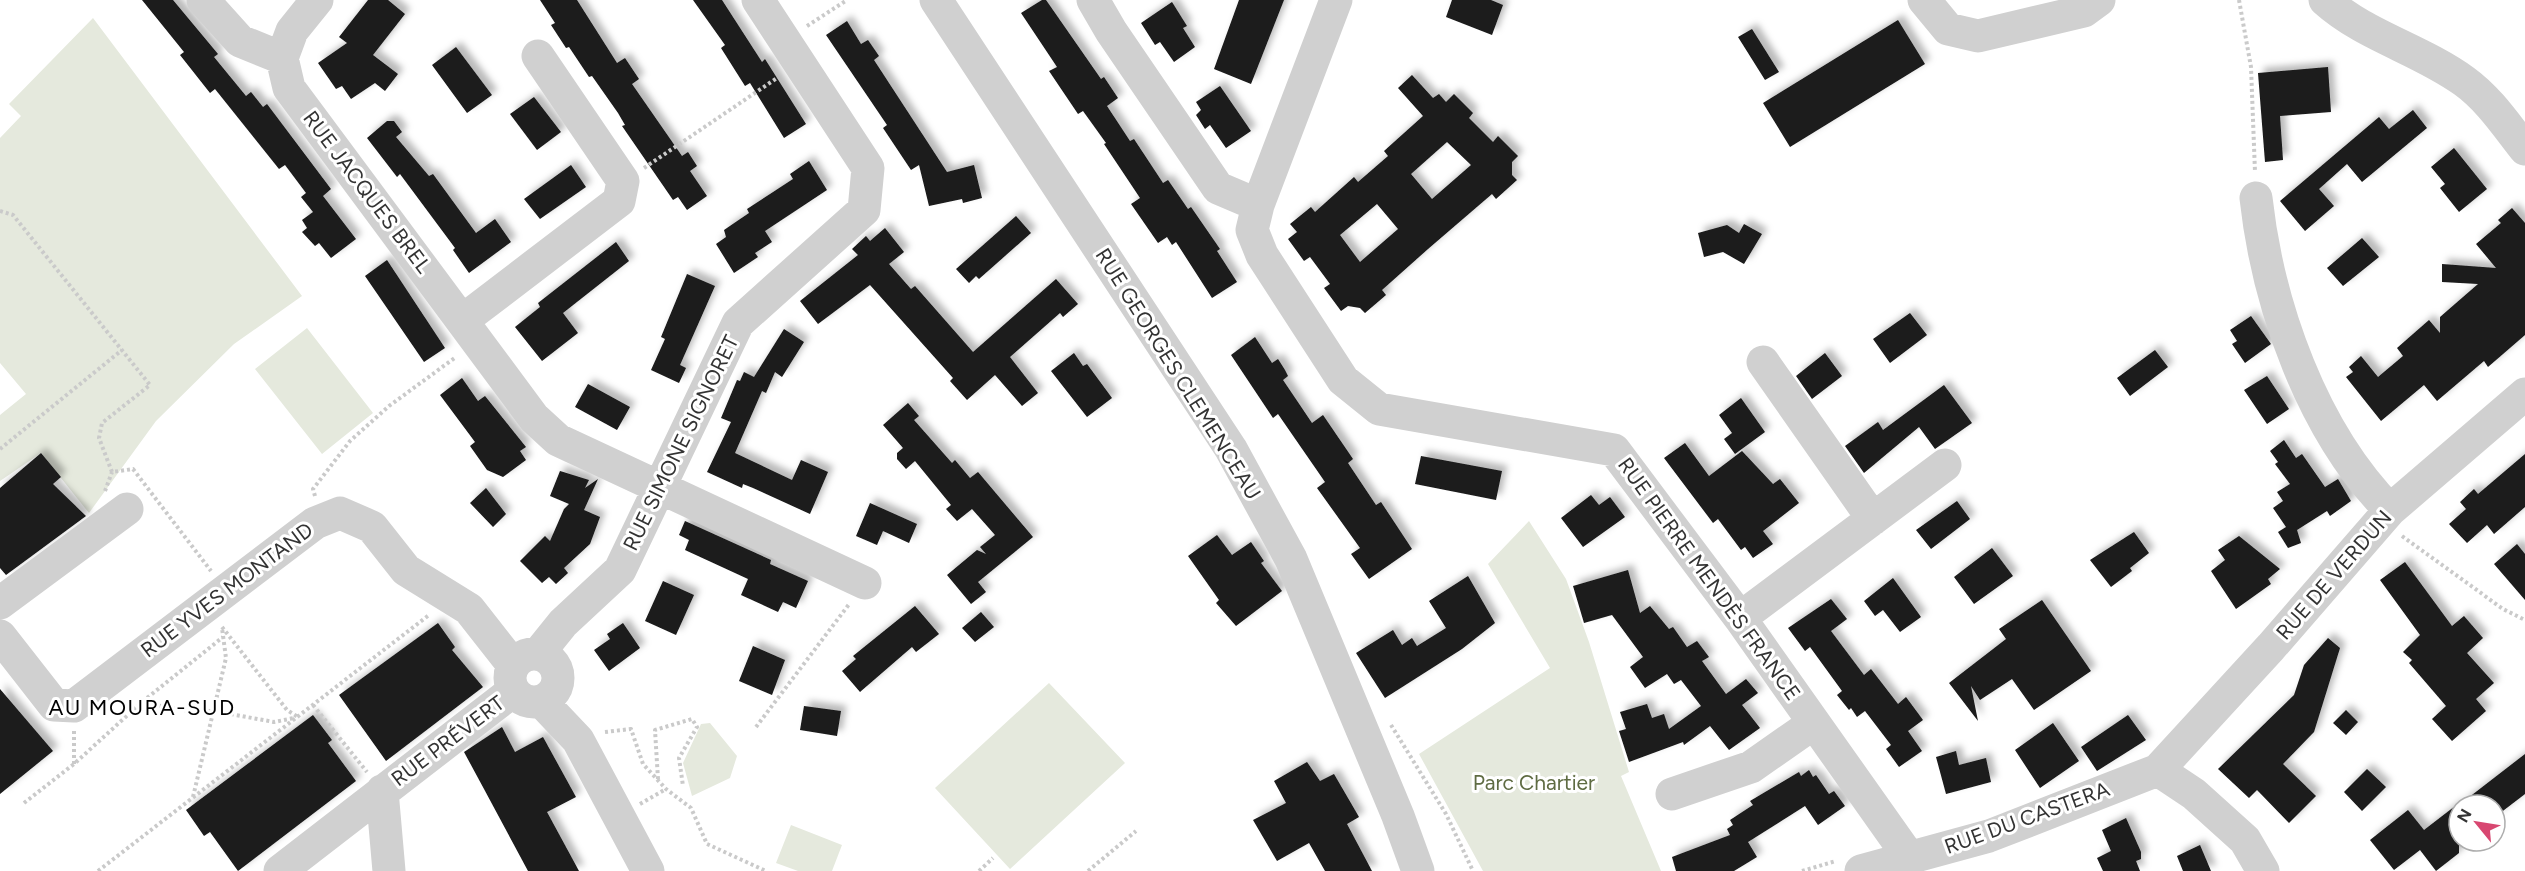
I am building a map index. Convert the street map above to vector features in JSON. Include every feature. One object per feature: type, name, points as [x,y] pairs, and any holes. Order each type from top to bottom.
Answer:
[{"type":"street","points":[[203,0],[240,41],[282,58],[292,31],[317,0]]},
{"type":"street","name":"RUE SIMONE SIGNORET","points":[[527,678],[563,623],[620,570],[738,323],[864,210],[868,168],[758,0]]},
{"type":"street","name":"RUE GEORGES CLEMENCEAU","points":[[936,0],[1231,449],[1291,559],[1395,807],[1418,871]]},
{"type":"street","points":[[1093,0],[1111,31],[1218,188],[1258,205]]},
{"type":"street","name":"RUE PIERRE MENDÈS FRANCE","points":[[1336,0],[1258,205],[1252,230],[1262,255],[1343,380],[1379,409],[1614,450],[1740,618],[1910,858]]},
{"type":"street","points":[[1924,0],[1948,29],[1978,36],[2084,11],[2098,0]]},
{"type":"street","points":[[2325,0],[2343,17],[2421,55],[2465,81],[2491,105],[2525,149]]},
{"type":"street","points":[[470,330],[619,201],[623,181],[538,56]]},
{"type":"street","name":"RUE JACQUES BREL","points":[[282,58],[289,88],[534,418],[558,440],[865,583]]},
{"type":"street","points":[[2256,198],[2261,244],[2276,304],[2315,399],[2350,462],[2385,515]]},
{"type":"street","points":[[1762,362],[1873,519]]},
{"type":"street","name":"RUE DE VERDUN","points":[[2158,770],[2271,647],[2385,515],[2525,394]]},
{"type":"street","points":[[1740,618],[1946,465]]},
{"type":"street","points":[[0,603],[128,509]]},
{"type":"street","name":"RUE YVES MONTAND","points":[[0,636],[54,705],[74,706],[219,607],[315,523],[340,513],[372,527],[406,570],[469,609],[578,740],[648,871]]},
{"type":"street","name":"RUE PRÉVERT","points":[[280,871],[527,678]]},
{"type":"street","name":"RUE PIERRE MENDÈS FRANCE","points":[[1672,794],[1751,766],[1814,723]]},
{"type":"street","points":[[2158,770],[2194,794],[2245,840],[2264,871]]},
{"type":"street","name":"RUE DU CASTERA","points":[[1853,865],[1910,858],[1989,836],[2158,770]]},
{"type":"street","name":"RUE PRÉVERT","points":[[382,791],[389,871]]},
{"type":"path","points":[[623,181],[792,52],[847,0]]},
{"type":"path","points":[[2239,0],[2251,67],[2256,198]]},
{"type":"path","points":[[0,211],[13,215],[150,385],[102,423],[99,438],[112,472],[133,469],[286,710],[298,717]]},
{"type":"path","points":[[323,520],[313,489],[350,441],[470,330]]},
{"type":"path","points":[[0,449],[122,350]]},
{"type":"path","points":[[2385,515],[2503,609],[2525,620]]},
{"type":"path","points":[[756,727],[865,583]]},
{"type":"path","points":[[98,871],[451,598]]},
{"type":"path","points":[[193,797],[226,658],[219,607]]},
{"type":"path","points":[[24,803],[74,764],[142,702],[223,637]]},
{"type":"path","points":[[142,702],[181,710],[214,711],[274,722],[298,717]]},
{"type":"path","points":[[313,705],[382,791]]},
{"type":"path","points":[[658,780],[655,730],[692,719],[697,727],[679,758],[683,786]]},
{"type":"path","points":[[578,740],[592,734],[631,729],[643,764],[691,808],[707,844],[766,871]]},
{"type":"path","points":[[1089,871],[1136,831]]},
{"type":"path","points":[[979,871],[993,858]]},
{"type":"path","points":[[1802,871],[1853,865]]},
{"type":"green space","points":[[93,18],[302,296],[234,344],[156,421],[89,513],[41,453],[0,481],[0,415],[26,394],[0,363],[0,138],[21,116],[9,104]]},
{"type":"green space","points":[[307,328],[373,413],[322,454],[255,369]]},
{"type":"green space","name":"Parc Chartier","points":[[1529,521],[1566,579],[1589,642],[1629,772],[1621,776],[1661,871],[1483,871],[1419,754],[1550,668],[1488,564]]},
{"type":"green space","points":[[1049,683],[1125,763],[1010,869],[935,788]]},
{"type":"green space","points":[[710,723],[737,756],[730,778],[692,796],[683,763],[701,724]]},
{"type":"green space","points":[[791,825],[842,845],[832,871],[798,871],[776,863]]},
{"type":"building","points":[[142,0],[173,0],[218,54],[214,57],[246,96],[251,92],[263,107],[267,104],[331,189],[323,196],[356,239],[331,258],[319,243],[315,246],[302,232],[307,228],[302,220],[313,212],[301,197],[306,193],[285,165],[279,169],[215,89],[210,93],[180,55],[184,52]]},
{"type":"building","points":[[368,0],[388,0],[405,14],[373,55],[398,74],[385,91],[375,83],[351,99],[342,86],[336,89],[318,63],[347,43],[339,37]]},
{"type":"building","points":[[540,0],[577,0],[617,63],[625,58],[639,79],[632,84],[682,156],[688,152],[697,166],[690,171],[707,196],[687,210],[678,197],[673,200],[622,126],[625,125],[618,113],[592,76],[589,77],[569,47],[566,48],[551,25],[555,23]]},
{"type":"building","points":[[693,0],[722,0],[762,62],[765,59],[806,124],[784,138],[750,83],[745,86],[721,48],[725,45]]},
{"type":"building","points":[[1042,0],[1046,0],[1101,79],[1104,77],[1118,98],[1107,106],[1130,141],[1134,139],[1163,183],[1168,180],[1188,209],[1191,207],[1220,249],[1217,251],[1237,282],[1212,298],[1176,242],[1172,245],[1167,237],[1158,243],[1131,204],[1140,198],[1104,144],[1106,143],[1083,111],[1078,114],[1049,71],[1057,67],[1021,13]]},
{"type":"building","points":[[1239,0],[1284,0],[1251,84],[1214,69]]},
{"type":"building","points":[[1452,0],[1491,0],[1503,5],[1492,35],[1446,17]]},
{"type":"building","points":[[1172,2],[1187,26],[1183,28],[1195,47],[1174,62],[1160,42],[1155,45],[1141,23]]},
{"type":"building","points":[[1898,20],[1925,64],[1790,147],[1763,103]]},
{"type":"building","points":[[847,21],[861,44],[868,40],[879,56],[874,60],[947,172],[974,165],[982,198],[963,203],[962,199],[929,206],[919,165],[911,170],[883,128],[887,125],[826,35]]},
{"type":"building","points":[[1752,29],[1779,72],[1765,80],[1738,37]]},
{"type":"building","points":[[456,47],[492,95],[467,113],[432,65]]},
{"type":"building","points":[[2328,67],[2331,112],[2280,116],[2283,160],[2265,162],[2258,73]]},
{"type":"building","points":[[1412,75],[1433,98],[1439,94],[1446,102],[1454,94],[1473,113],[1469,118],[1493,142],[1498,136],[1518,156],[1512,162],[1512,175],[1517,180],[1496,199],[1492,194],[1428,249],[1382,290],[1386,295],[1365,313],[1360,308],[1348,306],[1341,311],[1324,288],[1330,284],[1310,257],[1304,261],[1288,239],[1297,232],[1290,224],[1311,207],[1315,212],[1354,177],[1358,182],[1388,156],[1384,151],[1423,116],[1398,88]],"holes":[[[1447,142],[1471,165],[1432,199],[1411,174]],[[1377,204],[1398,229],[1360,262],[1340,235]]]},
{"type":"building","points":[[1220,86],[1251,131],[1226,148],[1210,125],[1205,129],[1196,115],[1201,110],[1196,102]]},
{"type":"building","points":[[534,97],[561,132],[537,150],[510,114]]},
{"type":"building","points":[[2413,110],[2427,128],[2362,182],[2347,164],[2319,189],[2334,206],[2305,231],[2280,201],[2379,117],[2389,129]]},
{"type":"building","points":[[387,121],[394,121],[402,132],[396,137],[429,176],[433,174],[476,233],[495,219],[511,242],[469,273],[453,250],[455,248],[400,174],[397,177],[367,138]]},
{"type":"building","points":[[2454,148],[2487,189],[2459,212],[2440,188],[2445,184],[2431,167]]},
{"type":"building","points":[[809,161],[827,190],[765,231],[772,242],[755,253],[758,257],[734,273],[716,244],[726,237],[724,230],[749,213],[747,209],[793,179],[790,174]]},
{"type":"building","points":[[571,165],[586,187],[540,219],[524,199]]},
{"type":"building","points":[[2512,208],[2525,223],[2525,335],[2488,367],[2484,361],[2437,401],[2424,385],[2381,421],[2346,377],[2353,372],[2349,367],[2361,356],[2378,377],[2403,356],[2397,348],[2429,320],[2440,333],[2440,317],[2478,284],[2442,282],[2442,264],[2496,268],[2476,244],[2501,223],[2498,220]]},
{"type":"building","points":[[1016,216],[1031,233],[979,279],[976,276],[969,283],[956,269]]},
{"type":"building","points":[[1744,224],[1762,234],[1744,264],[1723,252],[1704,257],[1698,233],[1727,225],[1739,233]]},
{"type":"building","points":[[885,228],[904,252],[889,264],[911,289],[915,286],[973,352],[1056,279],[1078,304],[1063,317],[1060,313],[1010,357],[1038,393],[1022,406],[995,375],[967,400],[950,381],[953,378],[870,285],[818,324],[800,301],[858,255],[852,249],[866,236],[870,241]]},
{"type":"building","points":[[2362,238],[2379,257],[2343,286],[2327,268]]},
{"type":"building","points":[[616,242],[629,261],[563,313],[578,333],[542,361],[515,327],[540,307],[538,303]]},
{"type":"building","points":[[387,260],[445,348],[424,362],[365,276]]},
{"type":"building","points":[[687,274],[715,286],[680,365],[686,368],[679,383],[651,370],[665,339],[661,337]]},
{"type":"building","points":[[1910,313],[1927,335],[1890,363],[1873,339]]},
{"type":"building","points":[[2251,316],[2271,344],[2245,363],[2232,344],[2237,341],[2230,330]]},
{"type":"building","points":[[784,329],[804,342],[782,377],[775,372],[766,393],[762,391],[735,453],[792,480],[801,460],[828,472],[810,514],[753,488],[743,484],[742,488],[707,472],[731,422],[721,418],[737,380],[740,381],[744,372],[754,377]]},
{"type":"building","points":[[1255,337],[1272,363],[1278,359],[1288,376],[1283,380],[1312,423],[1323,415],[1353,459],[1348,463],[1376,505],[1381,502],[1412,549],[1369,579],[1351,554],[1360,548],[1317,488],[1325,482],[1278,414],[1273,418],[1231,355]]},
{"type":"building","points":[[2155,350],[2168,367],[2130,396],[2117,378]]},
{"type":"building","points":[[1074,353],[1083,366],[1087,364],[1112,398],[1087,417],[1051,371]]},
{"type":"building","points":[[1825,353],[1842,376],[1812,399],[1796,376]]},
{"type":"building","points":[[2267,376],[2289,409],[2267,424],[2244,390]]},
{"type":"building","points":[[462,378],[478,401],[485,396],[526,447],[520,451],[526,460],[503,477],[487,470],[470,446],[475,442],[440,395]]},
{"type":"building","points":[[588,384],[630,407],[617,430],[575,407]]},
{"type":"building","points":[[1944,385],[1972,423],[1935,449],[1919,427],[1864,473],[1845,446],[1878,422],[1883,430]]},
{"type":"building","points":[[1741,398],[1765,432],[1735,454],[1724,439],[1732,433],[1719,415]]},
{"type":"building","points":[[908,403],[919,416],[914,420],[952,463],[955,460],[970,478],[978,472],[1033,537],[978,582],[986,592],[971,604],[947,575],[977,550],[986,554],[980,547],[995,535],[972,509],[957,521],[946,509],[951,505],[915,461],[906,469],[897,459],[897,453],[903,448],[883,425]]},
{"type":"building","points":[[2284,440],[2296,458],[2302,454],[2325,487],[2338,479],[2351,501],[2330,516],[2327,511],[2297,530],[2301,543],[2288,548],[2278,532],[2286,527],[2273,508],[2283,501],[2277,492],[2290,484],[2275,464],[2278,462],[2270,451]]},
{"type":"building","points":[[1685,443],[1709,476],[1742,451],[1773,484],[1780,479],[1799,503],[1763,531],[1773,544],[1753,558],[1745,547],[1741,550],[1718,519],[1713,523],[1664,458]]},
{"type":"building","points":[[41,453],[61,477],[53,484],[86,516],[6,575],[0,568],[0,488]]},
{"type":"building","points":[[2525,454],[2525,507],[2494,534],[2487,525],[2467,543],[2449,524],[2466,509],[2460,502],[2474,489],[2478,494]]},
{"type":"building","points":[[1421,456],[1502,471],[1496,500],[1415,484]]},
{"type":"building","points":[[560,471],[589,480],[585,488],[598,479],[584,510],[600,517],[590,544],[564,568],[568,573],[556,584],[549,577],[542,583],[520,561],[545,536],[550,541],[564,509],[569,504],[550,496]]},
{"type":"building","points":[[486,488],[506,514],[493,527],[470,503]]},
{"type":"building","points":[[1591,495],[1599,505],[1610,497],[1625,517],[1583,547],[1561,518]]},
{"type":"building","points":[[1957,501],[1970,519],[1931,549],[1916,530]]},
{"type":"building","points":[[870,503],[917,524],[909,543],[883,531],[877,545],[856,536]]},
{"type":"building","points":[[685,521],[771,560],[770,564],[808,581],[796,608],[783,602],[778,612],[741,595],[748,579],[685,550],[689,540],[679,535]]},
{"type":"building","points":[[2134,532],[2149,553],[2130,568],[2132,571],[2111,587],[2090,560]]},
{"type":"building","points":[[1217,535],[1232,555],[1251,542],[1264,561],[1261,563],[1282,591],[1236,626],[1216,603],[1219,600],[1188,556]]},
{"type":"building","points":[[2239,536],[2280,569],[2268,579],[2271,584],[2236,609],[2211,571],[2225,560],[2218,550]]},
{"type":"building","points":[[2517,544],[2525,554],[2525,600],[2494,564]]},
{"type":"building","points":[[1992,548],[2013,576],[1974,604],[1954,577]]},
{"type":"building","points":[[2405,562],[2452,626],[2464,616],[2483,638],[2467,653],[2494,683],[2476,699],[2486,711],[2452,741],[2432,719],[2446,706],[2409,663],[2412,660],[2403,652],[2420,635],[2380,580]]},
{"type":"building","points":[[1628,570],[1640,613],[1650,606],[1669,629],[1673,627],[1687,647],[1697,641],[1709,657],[1702,661],[1726,694],[1746,679],[1758,693],[1742,705],[1760,728],[1729,750],[1710,726],[1684,745],[1683,742],[1629,762],[1619,731],[1626,729],[1620,712],[1647,704],[1652,718],[1664,714],[1669,729],[1701,706],[1681,680],[1674,684],[1667,674],[1645,688],[1630,667],[1643,657],[1612,615],[1584,623],[1573,586]]},
{"type":"building","points":[[1468,576],[1495,623],[1462,649],[1385,698],[1356,653],[1393,630],[1402,645],[1412,638],[1417,646],[1446,628],[1429,601]]},
{"type":"building","points":[[1893,578],[1921,617],[1900,632],[1883,610],[1875,616],[1864,601]]},
{"type":"building","points":[[663,581],[694,595],[676,635],[645,621]]},
{"type":"building","points":[[1831,599],[1847,619],[1831,631],[1864,675],[1871,669],[1898,704],[1906,697],[1923,720],[1908,731],[1922,751],[1899,767],[1886,749],[1891,745],[1865,711],[1857,717],[1851,708],[1849,710],[1837,695],[1842,691],[1810,647],[1805,651],[1788,628]]},
{"type":"building","points":[[2042,600],[2091,671],[2034,710],[2012,679],[1980,700],[1971,686],[1978,721],[1949,683],[2006,639],[1999,629]]},
{"type":"building","points":[[915,606],[939,634],[916,652],[912,647],[860,692],[842,671],[856,659],[853,656]]},
{"type":"building","points":[[981,612],[994,627],[975,642],[962,628]]},
{"type":"building","points":[[438,623],[455,647],[452,650],[483,687],[386,761],[339,695]]},
{"type":"building","points":[[623,623],[640,648],[609,671],[594,650],[610,639],[607,634]]},
{"type":"building","points":[[2328,638],[2340,648],[2314,732],[2283,764],[2316,796],[2289,823],[2257,790],[2249,798],[2218,769],[2294,695],[2304,665]]},
{"type":"building","points":[[753,646],[785,660],[772,695],[739,681]]},
{"type":"building","points":[[0,689],[53,751],[0,794]]},
{"type":"building","points":[[804,706],[841,711],[837,736],[800,730]]},
{"type":"building","points":[[2346,710],[2358,722],[2346,735],[2333,723]]},
{"type":"building","points":[[313,715],[332,740],[328,743],[356,781],[238,871],[210,832],[204,836],[186,810]]},
{"type":"building","points":[[2128,715],[2146,740],[2097,771],[2081,747]]},
{"type":"building","points":[[2053,723],[2079,761],[2040,788],[2015,750]]},
{"type":"building","points":[[502,727],[515,752],[543,737],[576,797],[547,812],[579,871],[528,871],[464,752]]},
{"type":"building","points":[[1956,751],[1959,765],[1986,758],[1991,782],[1946,794],[1936,757]]},
{"type":"building","points":[[2525,754],[2525,794],[2507,808],[2507,793],[2475,793]]},
{"type":"building","points":[[1307,762],[1320,781],[1334,774],[1359,817],[1347,824],[1372,871],[1325,871],[1309,843],[1277,861],[1253,820],[1286,803],[1274,781]]},
{"type":"building","points":[[2367,769],[2386,787],[2362,811],[2344,792]]},
{"type":"building","points":[[1809,770],[1813,777],[1816,775],[1829,794],[1834,791],[1845,806],[1818,825],[1805,806],[1748,842],[1757,857],[1734,871],[1676,871],[1672,857],[1730,835],[1727,829],[1733,825],[1730,820],[1753,805],[1750,801],[1799,772],[1801,776]]},
{"type":"building","points":[[2408,810],[2424,830],[2447,812],[2447,853],[2459,853],[2436,871],[2420,850],[2394,870],[2370,840]]},
{"type":"building","points":[[2126,818],[2141,852],[2141,859],[2136,861],[2140,871],[2103,871],[2097,858],[2111,851],[2102,830]]},
{"type":"building","points":[[2200,845],[2211,871],[2183,871],[2177,856]]},
{"type":"district","name":"AU MOURA-SUD","points":[[142,707]]}]
